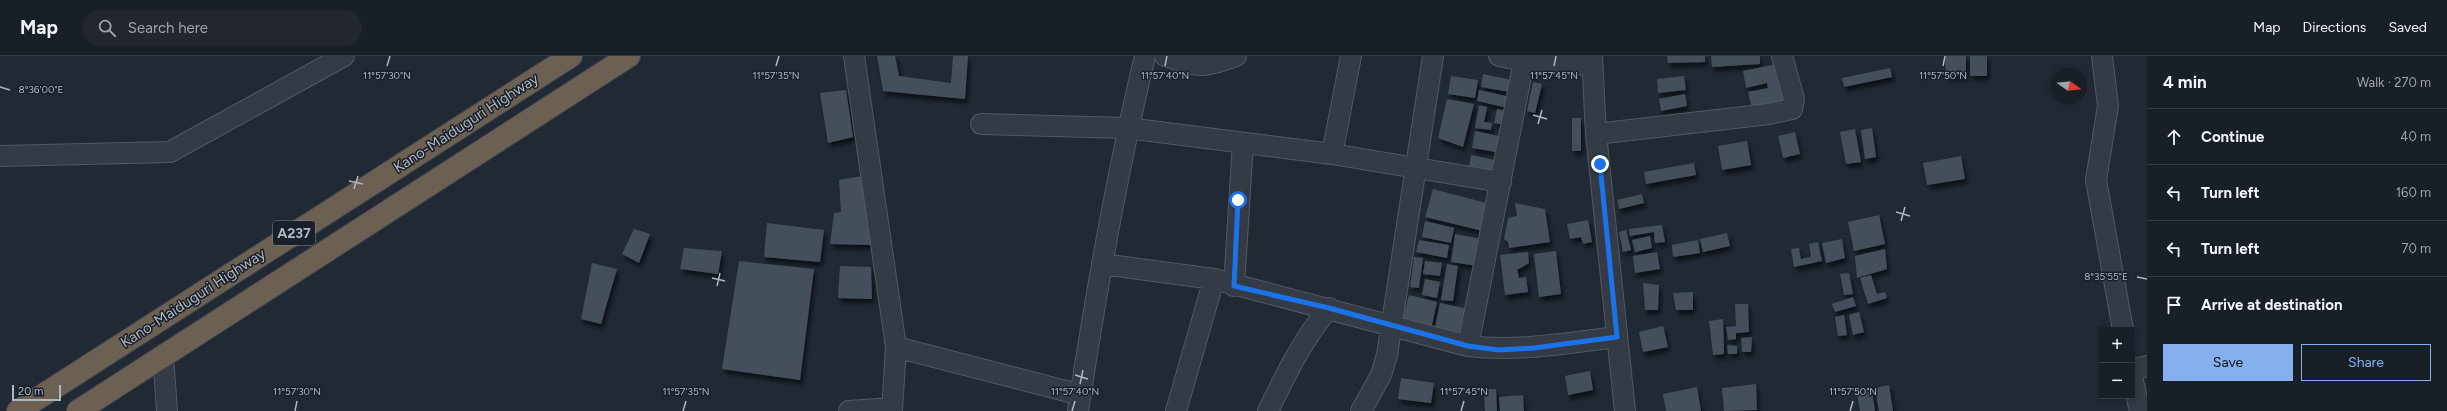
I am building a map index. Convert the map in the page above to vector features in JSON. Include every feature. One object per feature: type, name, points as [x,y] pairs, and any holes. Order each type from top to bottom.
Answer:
[{"type":"highway","name":"Kano-Maiduguri Highway","points":[[18,411],[571,56]]},
{"type":"highway","name":"A237","points":[[78,411],[629,56]]},
{"type":"street","points":[[0,156],[170,152],[344,56]]},
{"type":"street","points":[[849,411],[892,409],[896,347],[854,56]]},
{"type":"street","points":[[896,347],[1080,403],[1102,264],[1127,128],[1145,56]]},
{"type":"street","points":[[1165,56],[1192,65],[1206,66],[1236,56]]},
{"type":"street","points":[[1332,154],[1351,56]]},
{"type":"street","points":[[1360,411],[1381,375],[1387,355],[1414,167],[1433,56]]},
{"type":"street","points":[[1500,56],[1524,61],[1592,61],[1596,134],[1624,411]]},
{"type":"street","points":[[1596,134],[1792,110],[1794,98],[1782,56]]},
{"type":"street","points":[[2102,56],[2108,106],[2096,180],[2122,327]]},
{"type":"street","points":[[1468,346],[1524,61]]},
{"type":"street","points":[[981,124],[1127,128],[1332,154],[1501,182]]},
{"type":"street","points":[[1234,286],[1242,143]]},
{"type":"street","points":[[1102,264],[1214,279],[1234,286],[1329,308],[1468,346],[1499,350],[1534,348],[1617,337]]},
{"type":"street","points":[[1176,411],[1214,279]]},
{"type":"street","points":[[1268,411],[1293,359],[1309,332],[1329,308]]},
{"type":"street","points":[[163,356],[167,411]]},
{"type":"street","points":[[2135,369],[2147,366]]},
{"type":"street","points":[[2135,390],[2140,411]]},
{"type":"building","points":[[877,56],[895,56],[899,76],[951,83],[953,56],[968,56],[965,99],[883,91]]},
{"type":"building","points":[[1667,56],[1705,56],[1705,62],[1668,63]]},
{"type":"building","points":[[1711,56],[1760,56],[1760,64],[1712,67]]},
{"type":"building","points":[[1945,56],[1966,56],[1966,76],[1946,76]]},
{"type":"building","points":[[1970,56],[1987,56],[1987,76],[1970,76]]},
{"type":"building","points":[[1777,64],[1785,101],[1752,108],[1748,92],[1768,88],[1767,83],[1746,88],[1743,71]]},
{"type":"building","points":[[1890,68],[1892,77],[1844,87],[1842,78]]},
{"type":"building","points":[[1483,74],[1512,80],[1510,92],[1481,87]]},
{"type":"building","points":[[1451,76],[1478,80],[1475,98],[1448,94]]},
{"type":"building","points":[[1684,76],[1686,90],[1658,93],[1657,79]]},
{"type":"building","points":[[1533,82],[1542,84],[1535,113],[1527,111]]},
{"type":"building","points":[[846,90],[853,137],[828,143],[820,93]]},
{"type":"building","points":[[1479,90],[1510,97],[1508,108],[1477,101]]},
{"type":"building","points":[[1685,94],[1687,106],[1661,111],[1659,99]]},
{"type":"building","points":[[1447,99],[1474,104],[1463,147],[1438,138]]},
{"type":"building","points":[[1479,105],[1487,107],[1484,122],[1492,123],[1491,130],[1475,128]]},
{"type":"building","points":[[1497,109],[1507,111],[1505,125],[1494,123]]},
{"type":"building","points":[[1572,118],[1581,118],[1581,151],[1572,151]]},
{"type":"building","points":[[1872,128],[1876,157],[1865,159],[1861,130]]},
{"type":"building","points":[[1855,129],[1861,162],[1846,164],[1840,132]]},
{"type":"building","points":[[1475,131],[1499,136],[1496,152],[1472,148]]},
{"type":"building","points":[[1795,132],[1800,154],[1783,158],[1778,136]]},
{"type":"building","points":[[1747,141],[1751,165],[1722,170],[1718,146]]},
{"type":"building","points":[[1471,155],[1499,161],[1496,177],[1468,172]]},
{"type":"building","points":[[1961,156],[1965,179],[1927,185],[1923,163]]},
{"type":"building","points":[[1694,163],[1696,175],[1646,184],[1644,172]]},
{"type":"building","points":[[862,176],[873,245],[830,244],[834,213],[841,212],[839,180]]},
{"type":"building","points":[[1433,189],[1490,204],[1483,231],[1425,217]]},
{"type":"building","points":[[1642,194],[1644,203],[1619,209],[1617,200]]},
{"type":"building","points":[[1515,203],[1545,209],[1550,242],[1509,248],[1508,242],[1504,239],[1508,218],[1517,216]]},
{"type":"building","points":[[1879,215],[1885,244],[1854,251],[1848,222]]},
{"type":"building","points":[[1588,220],[1592,242],[1583,244],[1581,237],[1570,239],[1567,224]]},
{"type":"building","points":[[1425,221],[1454,228],[1451,243],[1422,237]]},
{"type":"building","points":[[767,223],[824,230],[820,262],[764,257]]},
{"type":"building","points":[[1662,225],[1665,242],[1655,243],[1654,232],[1630,236],[1629,229]]},
{"type":"building","points":[[634,229],[650,234],[639,263],[622,254]]},
{"type":"building","points":[[1626,230],[1631,250],[1623,252],[1619,232]]},
{"type":"building","points":[[1727,233],[1730,246],[1703,252],[1700,239]]},
{"type":"building","points":[[1455,234],[1482,239],[1478,266],[1451,262]]},
{"type":"building","points":[[1650,236],[1652,248],[1635,252],[1632,240]]},
{"type":"building","points":[[1842,239],[1845,258],[1826,263],[1822,243]]},
{"type":"building","points":[[1419,240],[1449,245],[1447,258],[1416,252]]},
{"type":"building","points":[[1698,240],[1700,253],[1673,257],[1672,245]]},
{"type":"building","points":[[1818,242],[1822,261],[1794,267],[1791,249],[1799,248],[1801,259],[1811,257],[1809,244]]},
{"type":"building","points":[[684,248],[722,251],[718,274],[680,269]]},
{"type":"building","points":[[1885,249],[1887,269],[1857,278],[1855,256]]},
{"type":"building","points":[[1556,251],[1561,294],[1539,297],[1534,254]]},
{"type":"building","points":[[1528,252],[1529,263],[1517,270],[1519,278],[1526,277],[1528,292],[1505,295],[1500,255]]},
{"type":"building","points":[[1657,252],[1660,269],[1635,273],[1633,256]]},
{"type":"building","points":[[1414,257],[1423,258],[1419,288],[1410,287]]},
{"type":"building","points":[[739,261],[814,269],[800,380],[722,369]]},
{"type":"building","points":[[1425,261],[1442,263],[1440,276],[1423,274]]},
{"type":"building","points":[[592,263],[617,269],[601,324],[581,319]]},
{"type":"building","points":[[1447,264],[1458,266],[1453,301],[1441,300]]},
{"type":"building","points":[[840,266],[871,267],[872,299],[838,298]]},
{"type":"building","points":[[1849,273],[1853,294],[1844,295],[1840,274]]},
{"type":"building","points":[[1871,275],[1877,294],[1885,292],[1887,298],[1868,304],[1860,278]]},
{"type":"building","points":[[1425,279],[1440,282],[1437,298],[1422,295]]},
{"type":"building","points":[[1643,283],[1659,285],[1658,310],[1645,310]]},
{"type":"building","points":[[1693,292],[1693,310],[1676,310],[1673,293]]},
{"type":"building","points":[[1409,295],[1437,302],[1431,329],[1402,323]]},
{"type":"building","points":[[1853,297],[1856,306],[1835,312],[1832,304]]},
{"type":"building","points":[[1440,303],[1469,309],[1463,334],[1435,328]]},
{"type":"building","points":[[1735,304],[1748,304],[1749,332],[1736,333],[1736,339],[1728,340],[1726,327],[1736,326]]},
{"type":"building","points":[[1859,312],[1864,332],[1853,335],[1849,315]]},
{"type":"building","points":[[1844,315],[1847,335],[1838,336],[1835,317]]},
{"type":"building","points":[[1723,319],[1724,354],[1713,355],[1709,321]]},
{"type":"building","points":[[1663,326],[1668,347],[1643,352],[1639,332]]},
{"type":"building","points":[[1752,337],[1751,352],[1742,352],[1741,338]]},
{"type":"building","points":[[1727,345],[1737,346],[1737,354],[1728,354]]},
{"type":"building","points":[[1590,371],[1593,390],[1568,395],[1565,376]]},
{"type":"building","points":[[1401,378],[1434,383],[1431,403],[1398,399]]},
{"type":"building","points":[[1756,384],[1757,410],[1724,411],[1722,388]]},
{"type":"building","points":[[1889,385],[1893,411],[1879,411],[1875,388]]},
{"type":"building","points":[[1697,387],[1701,411],[1666,411],[1663,394]]},
{"type":"building","points":[[1484,389],[1496,389],[1497,411],[1485,411]]},
{"type":"building","points":[[1872,391],[1875,411],[1860,411],[1857,394]]},
{"type":"building","points":[[1523,395],[1524,411],[1500,411],[1499,397]]},
{"type":"route","points":[[1238,200],[1238,243],[1234,286],[1329,308],[1468,346],[1499,350],[1534,348],[1617,337],[1600,164]]}]
